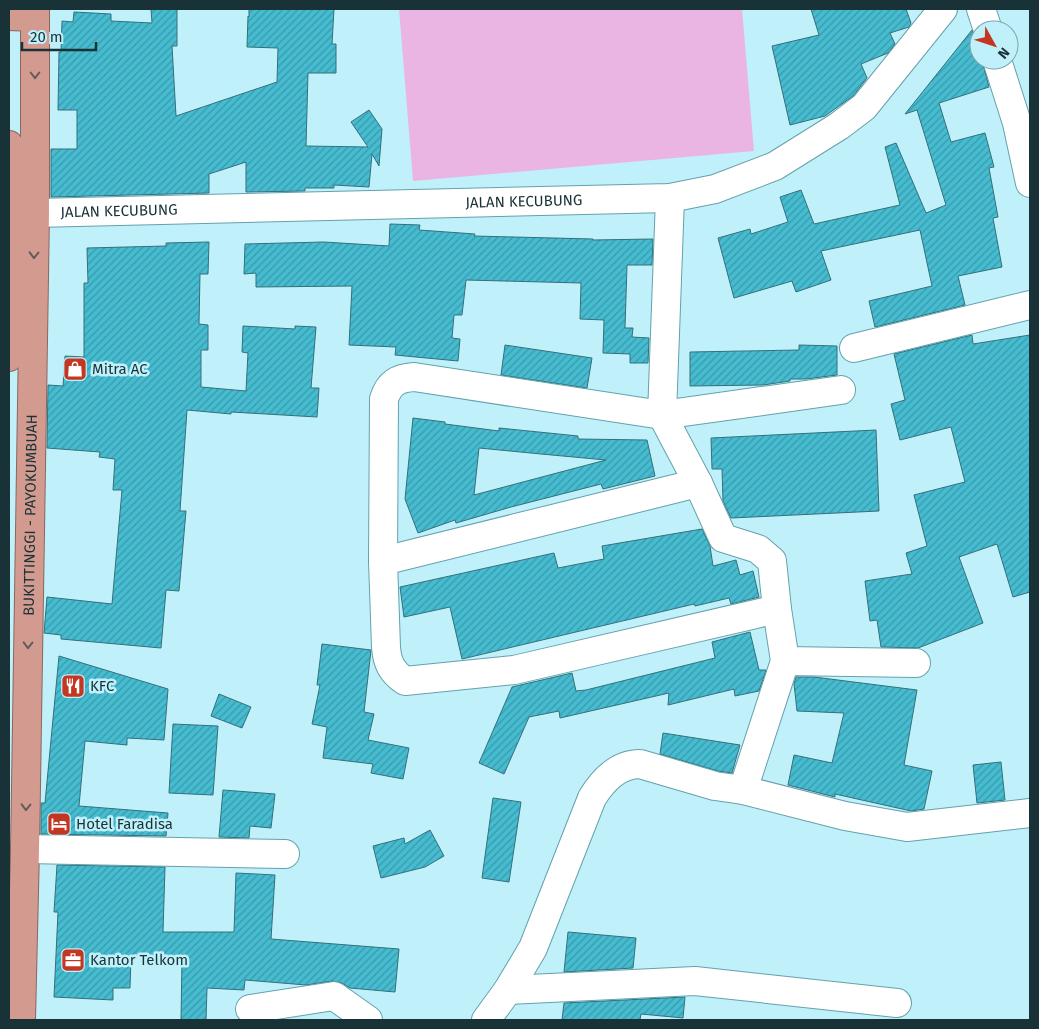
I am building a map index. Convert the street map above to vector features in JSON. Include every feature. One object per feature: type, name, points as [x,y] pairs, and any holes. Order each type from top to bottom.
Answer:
[{"type":"highway","name":"BUKITTINGGI - PAYOKUMBUAH","points":[[21,1020],[35,213],[26,14]]},
{"type":"highway","points":[[9,145],[12,276],[9,357]]},
{"type":"street","name":"JALAN KECUBUNG","points":[[35,213],[670,198],[715,189],[775,166],[864,107],[943,9]]},
{"type":"street","points":[[1000,70],[1016,123],[1030,183]]},
{"type":"street","points":[[670,198],[662,415],[698,483],[723,538],[758,549],[772,561],[785,661],[743,790]]},
{"type":"street","points":[[854,348],[1030,306]]},
{"type":"street","points":[[777,609],[514,670],[405,681],[396,675],[387,657],[383,561],[384,399],[390,386],[397,380],[414,377],[662,415],[841,390]]},
{"type":"street","points":[[383,561],[698,483]]},
{"type":"street","points":[[785,661],[916,663]]},
{"type":"street","points":[[486,1020],[508,990],[533,948],[592,798],[604,781],[613,773],[631,764],[640,764],[715,786],[743,790],[845,816],[907,827],[1030,813]]},
{"type":"street","points":[[25,849],[284,854]]},
{"type":"street","points":[[508,990],[695,981],[897,1003]]},
{"type":"street","points":[[250,1009],[334,996],[368,1020]]},
{"type":"shaded area","points":[[399,9],[742,9],[754,151],[413,181]]},
{"type":"building","points":[[151,9],[177,9],[177,46],[172,46],[176,116],[277,82],[278,48],[247,47],[249,9],[334,9],[332,44],[336,44],[336,73],[308,73],[306,146],[368,147],[351,122],[369,110],[382,129],[379,166],[372,154],[369,187],[334,185],[334,188],[305,188],[305,191],[246,192],[246,162],[209,174],[209,193],[51,197],[51,149],[77,149],[77,110],[58,110],[59,52],[61,52],[62,21],[73,22],[74,12],[111,14],[111,21],[152,23]]},
{"type":"building","points":[[811,9],[906,9],[911,23],[909,27],[890,33],[895,44],[888,53],[861,64],[867,78],[853,96],[825,116],[790,125],[772,46],[819,35]]},
{"type":"building","points":[[969,34],[969,70],[985,70],[989,87],[939,103],[951,142],[985,133],[994,167],[989,168],[998,217],[993,218],[1002,267],[958,276],[965,305],[875,327],[869,301],[932,286],[920,230],[821,251],[831,280],[796,292],[792,281],[734,298],[718,238],[750,229],[751,234],[788,222],[780,197],[801,190],[814,224],[900,205],[885,147],[896,143],[926,213],[946,205],[917,110],[905,114]]},
{"type":"building","points":[[390,224],[420,225],[419,230],[475,234],[474,236],[593,240],[653,239],[652,265],[627,265],[625,328],[633,328],[632,337],[649,338],[648,363],[630,363],[630,354],[603,353],[604,320],[580,319],[581,283],[466,280],[462,315],[454,315],[452,338],[460,339],[458,361],[395,355],[396,347],[349,345],[352,286],[256,287],[256,273],[244,274],[245,244],[324,242],[389,246]]},
{"type":"building","points":[[209,242],[208,274],[200,274],[199,324],[208,325],[208,350],[201,350],[201,387],[246,391],[248,353],[242,352],[243,326],[295,329],[295,326],[316,327],[311,388],[319,388],[317,417],[231,412],[231,414],[187,410],[180,511],[186,511],[179,591],[166,590],[161,648],[61,639],[61,635],[44,633],[47,597],[112,604],[122,490],[113,490],[115,459],[99,457],[100,452],[47,448],[48,385],[63,386],[65,356],[84,357],[84,283],[88,283],[87,248],[166,246],[166,243]]},
{"type":"building","points":[[972,335],[973,344],[1030,335],[1030,592],[1013,597],[997,544],[959,557],[983,623],[918,648],[881,647],[877,620],[870,621],[865,581],[912,574],[906,553],[927,546],[914,495],[965,482],[951,427],[900,440],[891,404],[905,400],[894,354]]},
{"type":"building","points":[[505,345],[592,358],[587,388],[501,375]]},
{"type":"building","points":[[799,345],[837,346],[837,375],[790,379],[790,381],[763,385],[690,386],[690,352],[799,350]]},
{"type":"building","points":[[413,418],[499,431],[499,428],[578,436],[578,439],[647,440],[655,476],[603,489],[601,484],[456,523],[455,520],[418,533],[405,499]],"holes":[[[479,448],[606,460],[474,495]]]},
{"type":"building","points":[[876,430],[879,511],[731,518],[723,501],[722,469],[712,469],[711,438]]},
{"type":"building","points":[[702,529],[710,546],[713,566],[736,560],[740,575],[753,571],[759,597],[731,604],[729,598],[695,606],[694,604],[462,659],[450,607],[404,617],[400,587],[554,553],[558,568],[604,559],[602,546]]},
{"type":"building","points":[[750,632],[759,670],[766,670],[759,691],[735,696],[734,689],[668,705],[669,693],[560,718],[559,711],[529,717],[504,774],[479,763],[512,687],[572,673],[576,691],[586,690],[715,658],[712,642]]},
{"type":"building","points":[[322,644],[371,650],[364,712],[374,714],[368,740],[409,748],[403,779],[371,773],[373,764],[323,758],[327,727],[312,724],[320,685],[317,685]]},
{"type":"building","points":[[59,656],[168,689],[164,740],[127,738],[127,745],[85,741],[79,806],[168,813],[166,836],[41,834],[41,803],[45,803]]},
{"type":"building","points":[[796,677],[814,677],[917,690],[904,765],[932,771],[924,809],[911,811],[835,794],[835,797],[788,785],[794,755],[832,763],[844,713],[797,711],[794,684]]},
{"type":"building","points":[[219,694],[251,707],[242,728],[211,716]]},
{"type":"building","points":[[173,724],[218,726],[213,795],[169,793]]},
{"type":"building","points":[[663,733],[740,745],[732,773],[718,771],[660,754]]},
{"type":"building","points":[[1001,762],[1005,800],[977,803],[973,765]]},
{"type":"building","points":[[223,790],[275,794],[271,828],[250,826],[249,838],[219,837]]},
{"type":"building","points":[[493,798],[521,802],[509,882],[482,878]]},
{"type":"building","points":[[430,830],[444,856],[425,867],[381,878],[373,846],[404,838],[405,844]]},
{"type":"building","points":[[57,865],[165,867],[163,932],[234,932],[236,873],[275,875],[271,939],[399,949],[395,992],[350,988],[342,983],[332,981],[306,985],[245,980],[244,990],[207,988],[206,1020],[181,1020],[182,959],[131,957],[130,988],[113,988],[113,1000],[54,997],[58,912],[54,912]]},
{"type":"building","points":[[568,932],[636,938],[633,968],[564,972]]},
{"type":"building","points":[[685,997],[683,1018],[641,1014],[640,1020],[562,1020],[564,1003]]},
{"type":"place","name":"Mitra AC","points":[[75,369]]},
{"type":"place","name":"KFC","points":[[73,686]]},
{"type":"place","name":"Hotel Faradisa","points":[[59,824]]},
{"type":"place","name":"Kantor Telkom","points":[[73,960]]}]
